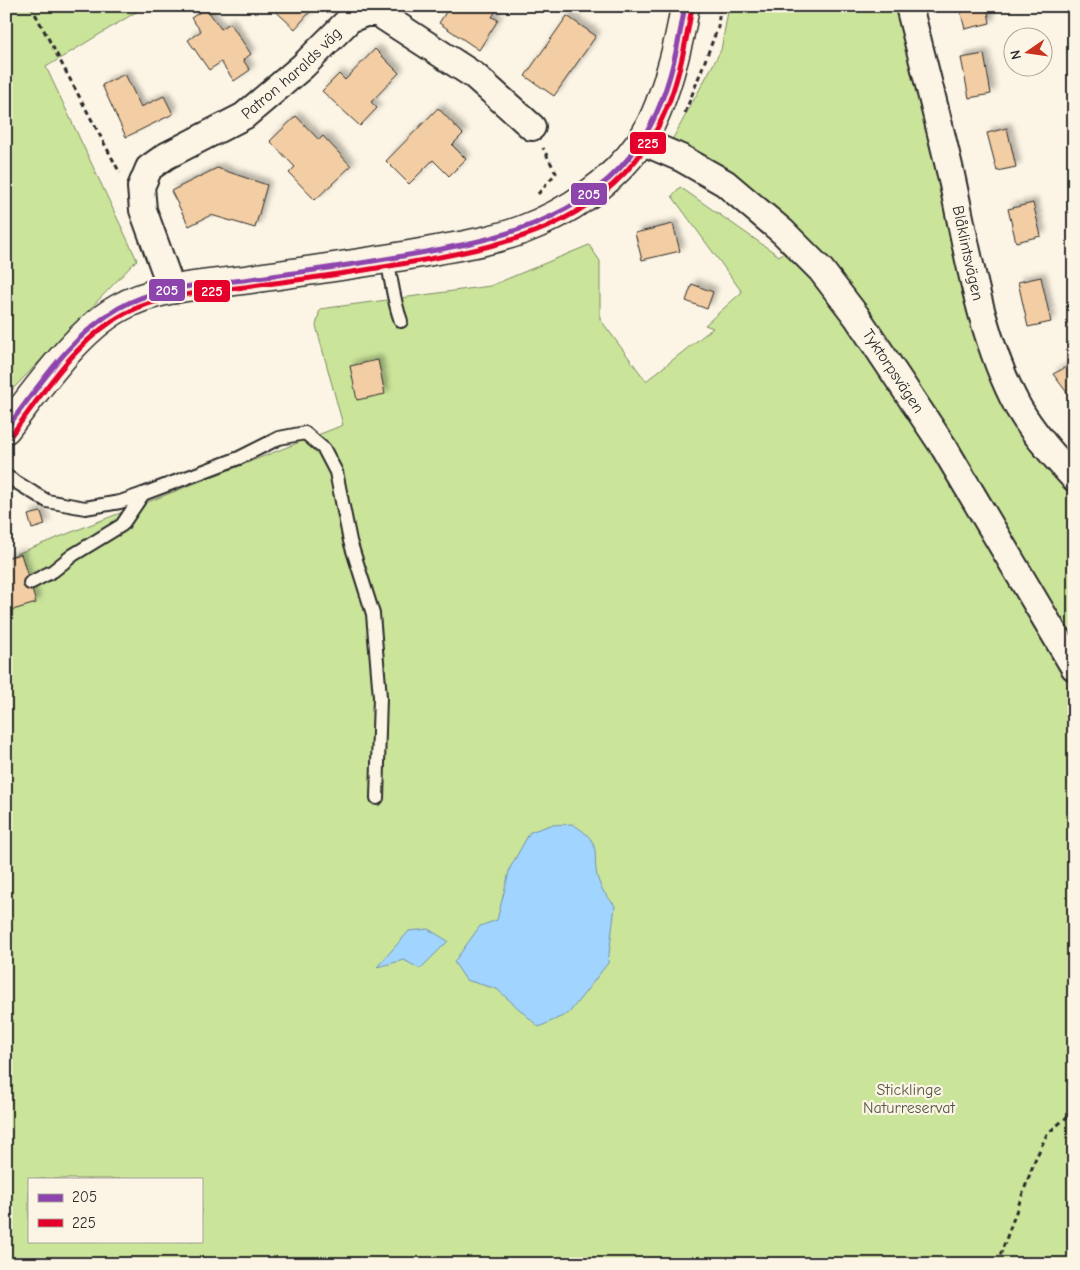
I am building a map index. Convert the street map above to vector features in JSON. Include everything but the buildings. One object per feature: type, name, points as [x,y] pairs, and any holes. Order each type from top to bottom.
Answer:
[{"type":"street","points":[[6,429],[52,372],[93,327],[119,308],[172,290],[387,260],[503,235],[522,230],[556,214],[590,194],[624,162],[641,141],[661,98],[681,33],[685,6]]},
{"type":"street","name":"Blåklintsvägen","points":[[909,6],[949,166],[977,292],[996,358],[1018,407],[1042,443],[1074,478]]},
{"type":"street","name":"Patron haralds väg","points":[[172,290],[143,210],[141,186],[149,168],[166,156],[244,116],[303,66],[350,19],[365,13],[378,13],[474,76],[532,127]]},
{"type":"street","name":"Tyktorpsvägen","points":[[641,141],[681,158],[725,183],[783,232],[821,270],[857,317],[945,449],[1074,667]]},
{"type":"lane","points":[[387,260],[393,299],[401,321]]},
{"type":"lane","points":[[6,476],[47,501],[85,508],[120,502],[143,494],[239,458],[279,438],[305,433],[324,449],[336,472],[350,541],[373,614],[380,697],[377,798]]},
{"type":"lane","points":[[30,583],[53,572],[73,555],[122,525],[143,494]]},
{"type":"path","points":[[31,6],[120,174]]},
{"type":"path","points":[[532,127],[556,173],[534,200]]},
{"type":"path","points":[[997,1264],[1035,1160],[1047,1134],[1074,1111]]},
{"type":"green space","points":[[6,6],[146,6],[46,67],[137,260],[6,396]]},
{"type":"green space","name":"Sticklinge Naturreservat","points":[[729,6],[898,6],[1020,428],[1074,494],[1074,1264],[6,1264],[6,558],[343,425],[316,326],[320,309],[490,286],[589,245],[600,261],[600,319],[646,381],[713,328],[705,325],[742,292],[672,196],[680,187],[779,256],[786,249],[672,140],[721,50]]},
{"type":"water","points":[[572,824],[590,838],[594,845],[597,877],[602,890],[615,906],[608,963],[569,1013],[539,1027],[497,989],[466,980],[454,962],[480,926],[497,920],[510,868],[530,832],[551,825]]},
{"type":"water","points":[[428,929],[448,941],[420,969],[404,960],[377,967],[409,931]]},
{"type":"transit line","name":"205","points":[[6,429],[71,347],[102,319],[134,300],[183,287],[251,279],[436,250],[502,235],[534,224],[564,210],[592,192],[618,170],[640,143],[649,128],[670,77],[685,6]]},
{"type":"transit line","name":"225","points":[[12,434],[49,384],[77,351],[108,324],[142,306],[191,294],[342,274],[456,254],[518,238],[547,227],[574,213],[600,196],[624,174],[655,132],[671,98],[681,62],[692,7]]}]
